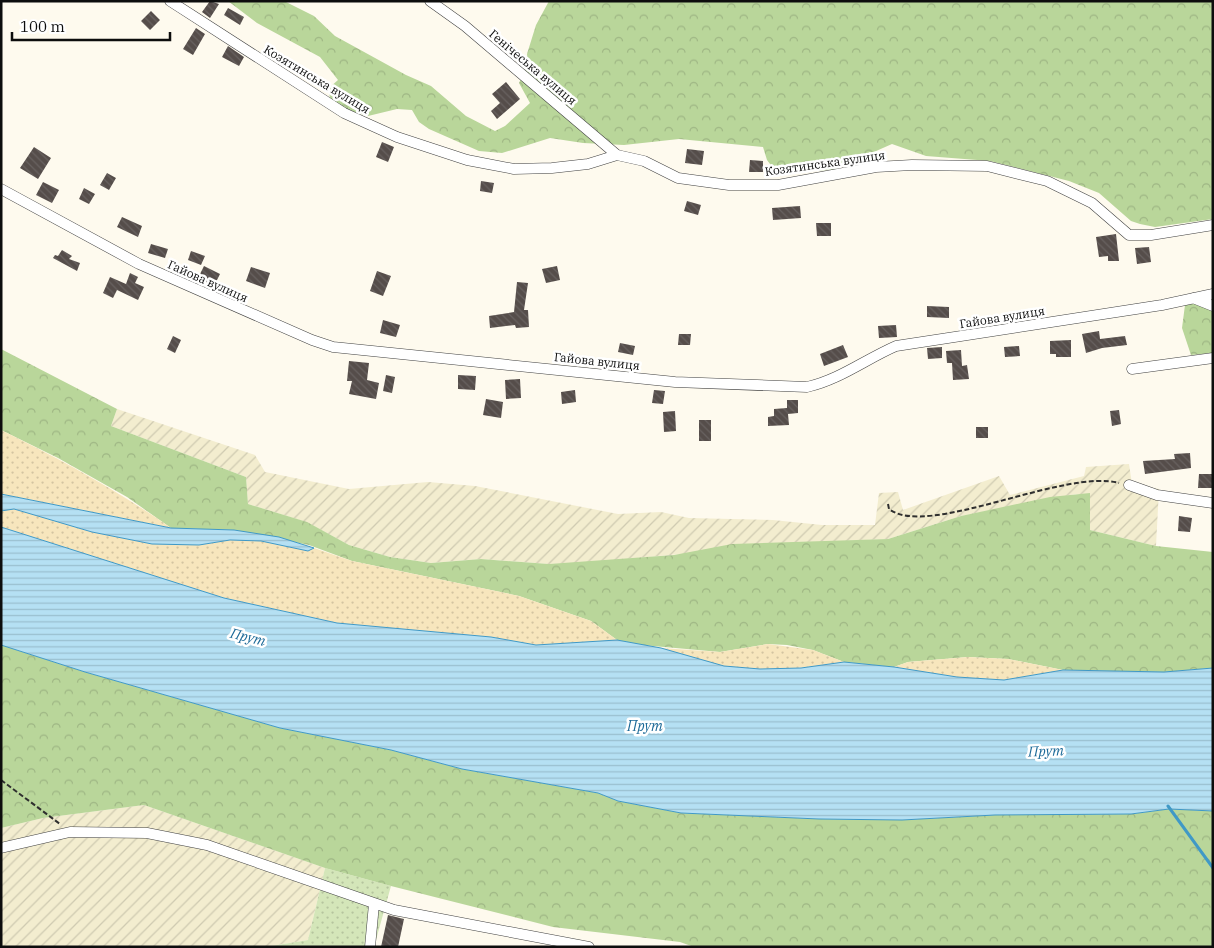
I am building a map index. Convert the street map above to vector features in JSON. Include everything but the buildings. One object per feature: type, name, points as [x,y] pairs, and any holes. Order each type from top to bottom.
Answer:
[{"type":"street","name":"Козятинська вулиця","points":[[170,1],[344,113],[396,137],[467,160],[514,169],[552,168],[588,164],[617,155],[644,161],[678,178],[729,185],[778,185],[876,168],[912,165],[987,166],[1047,181],[1092,203],[1129,236],[1213,225]]},
{"type":"street","name":"Генічеська вулиця","points":[[430,1],[465,26],[617,155]]},
{"type":"street","name":"Гайова вулиця","points":[[1,188],[139,264],[312,340],[333,347],[675,382],[807,387],[826,383],[869,357],[896,346],[1162,305],[1213,294]]},
{"type":"street","points":[[1193,298],[1213,306]]},
{"type":"street","points":[[1132,369],[1213,358]]},
{"type":"street","points":[[1129,485],[1157,495],[1213,503]]},
{"type":"street","points":[[1,848],[70,832],[147,833],[177,838],[206,846],[374,904],[414,915],[588,947]]},
{"type":"street","points":[[370,947],[374,904]]},
{"type":"path","points":[[888,504],[889,509],[896,514],[933,515],[1076,482],[1111,480],[1129,485]]},
{"type":"path","points":[[1,780],[70,832]]},
{"type":"shaded area","points":[[117,409],[255,455],[265,472],[349,489],[428,482],[475,486],[618,514],[661,512],[689,518],[773,520],[822,525],[875,525],[879,493],[898,492],[903,510],[999,476],[1010,495],[1084,476],[1086,467],[1129,464],[1132,484],[1159,489],[1156,546],[1090,530],[1090,494],[1076,494],[961,516],[888,539],[802,543],[583,563],[549,564],[481,559],[431,563],[390,557],[349,545],[306,522],[248,504],[246,477],[111,426]]},
{"type":"shaded area","points":[[144,805],[325,868],[308,940],[265,947],[1,947],[1,828],[43,818]]},
{"type":"green space","points":[[228,1],[284,1],[314,16],[335,36],[406,75],[431,86],[466,116],[495,131],[505,126],[530,103],[519,83],[528,64],[527,54],[536,25],[549,1],[1213,1],[1213,219],[1155,227],[1140,224],[1131,221],[1099,193],[1069,181],[990,161],[926,156],[892,144],[833,170],[776,172],[767,160],[763,147],[679,139],[624,145],[583,143],[550,138],[502,153],[479,151],[429,129],[419,122],[412,110],[397,109],[368,116],[347,110],[330,101],[329,88],[338,80],[320,57],[257,23]]},
{"type":"green space","points":[[1213,300],[1213,353],[1191,355],[1182,328],[1185,305]]},
{"type":"green space","points":[[1,349],[117,409],[111,426],[246,477],[248,504],[307,522],[349,545],[390,557],[431,563],[481,559],[549,564],[674,555],[732,544],[888,539],[961,516],[1050,497],[1090,493],[1090,530],[1156,546],[1213,552],[1213,668],[1164,672],[1063,670],[1008,659],[968,657],[908,662],[894,667],[844,662],[813,650],[787,645],[768,644],[720,652],[642,645],[617,640],[591,621],[519,596],[352,561],[309,545],[234,530],[171,528],[127,497],[58,458],[1,430]]},
{"type":"green space","points":[[1,645],[85,672],[280,728],[391,750],[462,769],[598,793],[618,801],[681,813],[819,819],[902,820],[995,815],[1131,814],[1169,809],[1213,811],[1213,947],[694,947],[680,942],[553,927],[391,886],[325,868],[144,805],[43,818],[1,828]]},
{"type":"green space","points":[[325,868],[391,886],[374,947],[265,947],[308,940]]},
{"type":"sand","points":[[1,430],[88,476],[171,528],[1,494]]},
{"type":"sand","points":[[14,509],[92,532],[152,544],[199,545],[230,540],[261,541],[308,551],[314,548],[352,561],[519,596],[591,621],[617,640],[536,645],[491,637],[337,623],[224,598],[1,527],[1,511]]},
{"type":"sand","points":[[768,644],[813,650],[844,662],[784,669],[739,668],[708,663],[661,648],[720,652]]},
{"type":"sand","points":[[968,657],[1008,659],[1063,670],[1004,680],[958,677],[894,667],[908,662]]},
{"type":"water","points":[[1,494],[171,528],[234,530],[279,537],[314,548],[308,551],[261,541],[230,540],[199,545],[152,544],[92,532],[14,509],[1,511]]},
{"type":"water","name":"Прут","points":[[1,527],[224,598],[337,623],[491,637],[536,645],[617,640],[661,648],[724,666],[760,669],[801,668],[844,662],[894,667],[957,677],[1004,680],[1063,670],[1164,672],[1213,668],[1213,811],[1169,809],[1131,814],[995,815],[902,820],[819,819],[681,813],[618,801],[598,793],[462,769],[391,750],[280,728],[85,672],[1,645]]},
{"type":"waterway","points":[[1168,806],[1213,868]]}]
